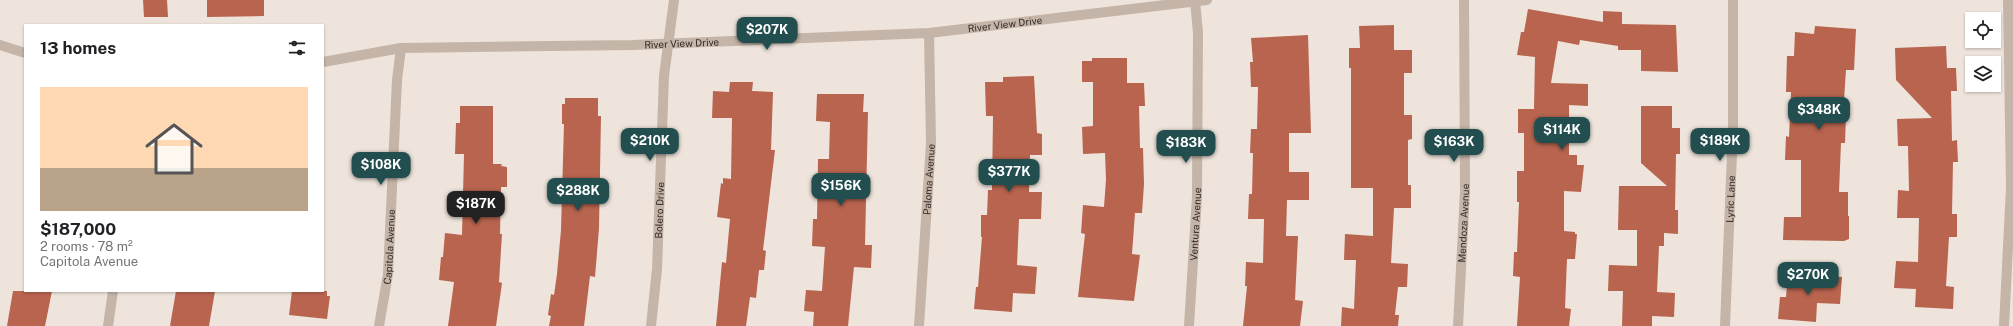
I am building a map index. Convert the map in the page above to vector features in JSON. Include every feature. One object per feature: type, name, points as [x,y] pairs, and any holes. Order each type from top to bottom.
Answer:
[{"type":"street","name":"Bolero Drive","points":[[651,326],[657,269],[664,76],[674,0]]},
{"type":"street","name":"River View Drive","points":[[324,62],[401,48],[668,43],[929,33],[1207,0]]},
{"type":"street","name":"Mendoza Avenue","points":[[1458,326],[1465,191],[1464,0]]},
{"type":"street","name":"Lyric Lane","points":[[1725,326],[1733,129],[1733,0]]},
{"type":"street","points":[[2004,326],[2011,187],[2008,0]]},
{"type":"street","name":"Ventura Avenue","points":[[1189,326],[1197,196],[1198,33],[1195,1]]},
{"type":"street","name":"Paloma Avenue","points":[[919,326],[930,143],[929,33]]},
{"type":"street","points":[[0,45],[24,54]]},
{"type":"street","name":"Capitola Avenue","points":[[379,326],[388,274],[397,80],[401,48]]},
{"type":"street","points":[[108,326],[113,292]]},
{"type":"building","points":[[143,0],[167,0],[168,17],[144,17]]},
{"type":"building","points":[[207,0],[264,0],[264,16],[207,17]]},
{"type":"building","points":[[1528,9],[1603,22],[1603,11],[1622,12],[1622,24],[1676,25],[1678,72],[1641,71],[1641,50],[1618,50],[1618,46],[1580,40],[1579,45],[1558,41],[1551,83],[1588,84],[1588,106],[1569,105],[1569,155],[1577,155],[1577,165],[1584,165],[1581,192],[1564,191],[1564,231],[1575,232],[1575,234],[1577,234],[1575,259],[1567,259],[1565,308],[1571,309],[1569,326],[1517,326],[1520,277],[1513,276],[1514,252],[1517,252],[1519,202],[1517,202],[1517,171],[1524,171],[1524,133],[1518,133],[1518,109],[1534,109],[1535,57],[1517,55],[1521,32],[1524,32]]},
{"type":"building","points":[[1394,25],[1394,50],[1412,50],[1412,73],[1404,73],[1404,115],[1412,115],[1412,139],[1408,140],[1408,185],[1411,185],[1411,208],[1394,208],[1391,263],[1408,264],[1407,287],[1398,287],[1395,315],[1399,315],[1398,326],[1341,326],[1342,307],[1354,309],[1356,260],[1344,260],[1345,234],[1373,236],[1373,188],[1351,188],[1351,68],[1349,68],[1349,48],[1360,48],[1359,26]]},
{"type":"building","points":[[1815,26],[1856,29],[1854,70],[1846,70],[1843,115],[1846,115],[1845,143],[1841,143],[1839,192],[1848,192],[1849,216],[1849,239],[1844,241],[1783,240],[1784,217],[1801,217],[1801,160],[1785,160],[1786,136],[1789,137],[1791,92],[1786,92],[1787,56],[1794,56],[1795,32],[1814,34]]},
{"type":"building","points":[[1308,35],[1311,133],[1289,133],[1289,172],[1309,172],[1309,200],[1287,200],[1286,236],[1298,236],[1295,300],[1303,301],[1300,326],[1243,326],[1247,286],[1245,286],[1246,262],[1263,263],[1264,219],[1248,219],[1249,194],[1252,194],[1253,153],[1250,153],[1251,129],[1257,129],[1258,87],[1251,87],[1250,62],[1253,62],[1251,38]]},
{"type":"building","points":[[1946,46],[1947,68],[1956,68],[1957,91],[1951,91],[1952,141],[1957,140],[1958,162],[1953,162],[1952,214],[1957,214],[1957,237],[1949,237],[1946,286],[1954,287],[1953,309],[1915,307],[1916,289],[1894,288],[1896,261],[1918,262],[1919,218],[1897,218],[1898,190],[1909,191],[1908,146],[1898,146],[1897,119],[1932,118],[1896,80],[1895,48]]},
{"type":"building","points":[[1092,58],[1127,58],[1127,83],[1144,83],[1145,106],[1139,106],[1140,148],[1143,148],[1144,184],[1142,213],[1135,213],[1132,254],[1140,255],[1134,301],[1078,297],[1085,234],[1081,233],[1083,205],[1104,207],[1106,179],[1105,153],[1083,154],[1082,127],[1093,126],[1093,82],[1082,82],[1082,61],[1092,61]]},
{"type":"building","points":[[1034,76],[1037,133],[1042,134],[1042,155],[1030,155],[1029,192],[1042,192],[1041,219],[1019,219],[1017,265],[1037,267],[1035,294],[1013,293],[1012,312],[974,309],[976,287],[978,287],[982,237],[981,215],[987,215],[988,190],[992,190],[993,116],[986,116],[985,82],[1003,82],[1003,77]]},
{"type":"building","points":[[730,82],[753,82],[752,91],[773,92],[771,150],[775,150],[763,250],[766,251],[764,270],[759,270],[756,298],[750,297],[746,326],[716,326],[722,262],[726,263],[730,219],[717,217],[721,183],[723,184],[723,178],[731,179],[732,118],[712,118],[713,91],[729,92]]},
{"type":"building","points":[[817,94],[864,94],[863,112],[868,112],[865,245],[872,245],[871,268],[854,267],[848,326],[813,326],[814,312],[804,311],[806,290],[822,291],[825,247],[812,246],[813,219],[817,219],[818,159],[829,159],[830,122],[816,121]]},
{"type":"building","points":[[565,98],[598,98],[598,116],[601,116],[599,228],[595,277],[590,276],[584,326],[549,326],[551,316],[548,315],[551,294],[554,295],[561,230],[564,124],[562,124],[562,104],[565,104]]},
{"type":"building","points":[[460,106],[493,106],[493,164],[502,164],[501,166],[507,167],[507,187],[501,187],[500,234],[502,234],[499,282],[502,283],[496,326],[448,326],[454,282],[439,280],[445,233],[462,235],[464,154],[455,154],[456,123],[460,123]]},
{"type":"building","points":[[1641,106],[1672,106],[1672,128],[1680,128],[1680,154],[1676,154],[1675,210],[1678,210],[1678,234],[1664,233],[1664,246],[1659,246],[1657,292],[1675,293],[1674,317],[1652,316],[1652,326],[1622,326],[1623,291],[1608,291],[1609,265],[1637,266],[1637,230],[1618,230],[1619,186],[1667,186],[1641,163]]},
{"type":"building","points":[[1788,273],[1842,277],[1840,304],[1817,303],[1816,322],[1778,319],[1780,297],[1786,297]]},
{"type":"building","points":[[13,291],[52,292],[45,326],[7,326]]},
{"type":"building","points":[[327,291],[327,296],[330,296],[327,319],[289,315],[292,292]]},
{"type":"building","points":[[176,292],[215,292],[209,326],[170,326]]}]
